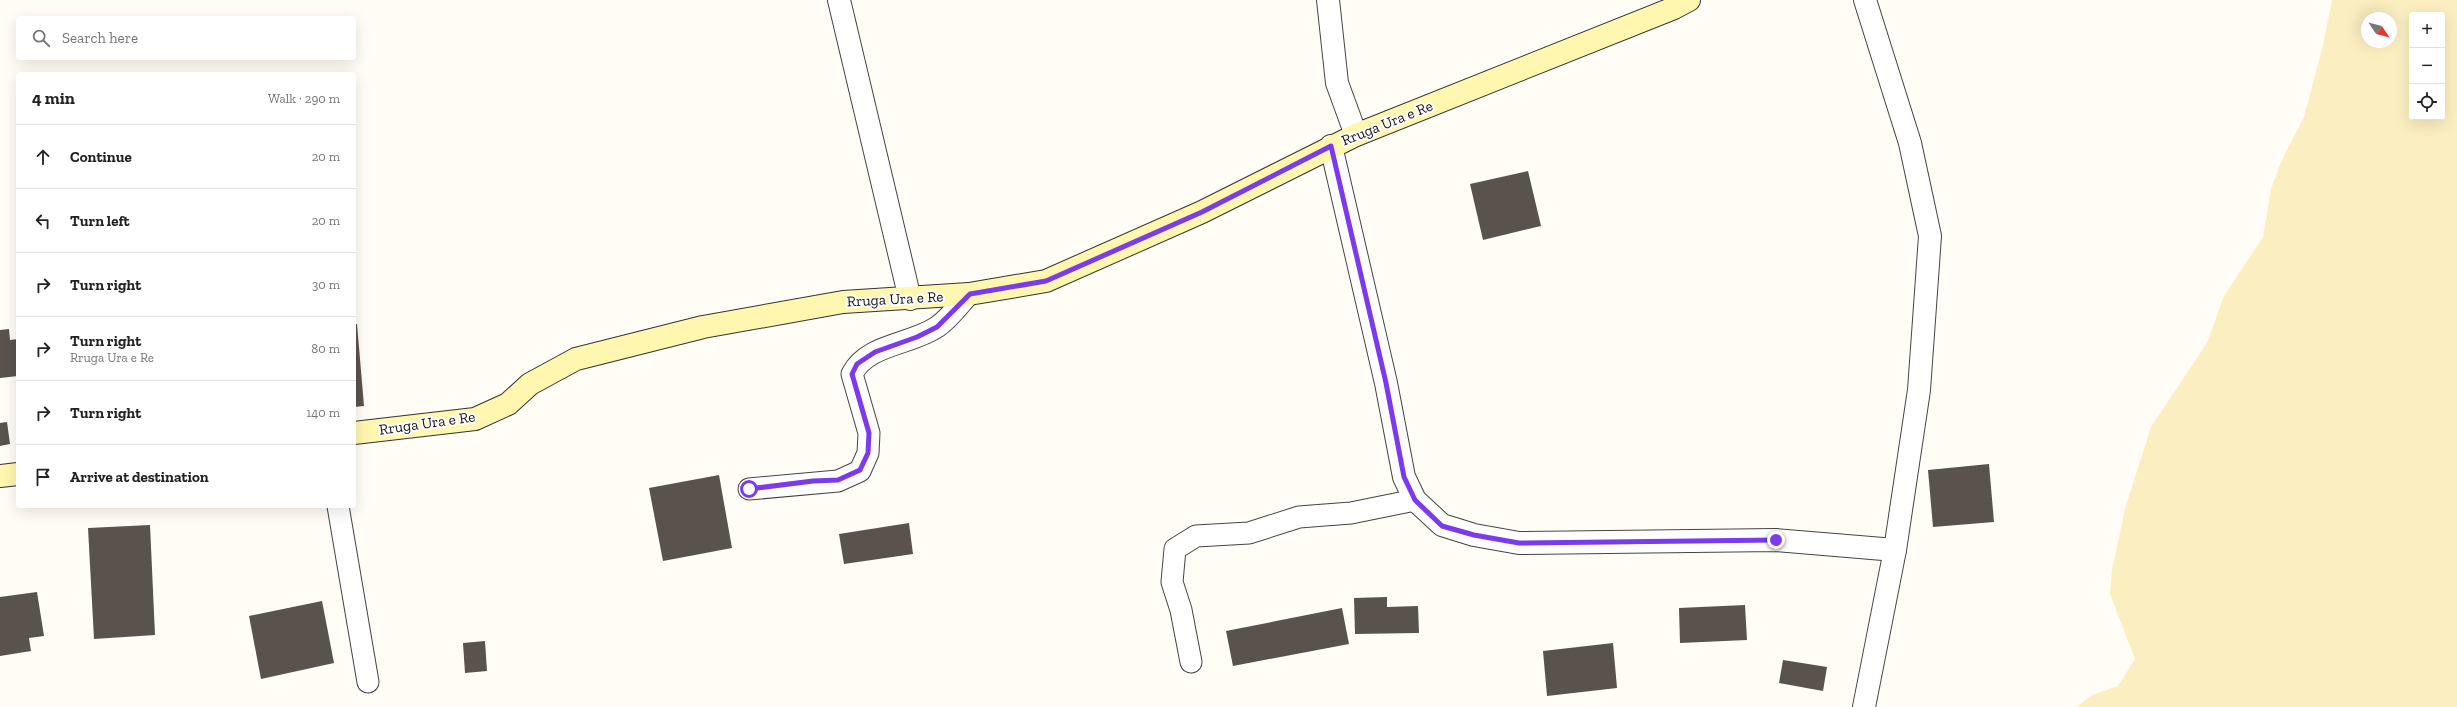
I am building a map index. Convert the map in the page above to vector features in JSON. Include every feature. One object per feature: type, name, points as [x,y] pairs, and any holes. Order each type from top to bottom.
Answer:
[{"type":"street","points":[[839,0],[910,299]]},
{"type":"street","points":[[1328,0],[1338,83],[1356,135]]},
{"type":"street","name":"Rruga Ura e Re","points":[[356,433],[475,419],[508,404],[530,384],[576,359],[703,326],[843,302],[910,299],[970,294],[1046,281],[1202,212],[1331,146],[1356,135],[1674,8],[1689,0]]},
{"type":"street","points":[[1864,707],[1894,550],[1919,390],[1930,236],[1910,143],[1865,0]]},
{"type":"street","points":[[1331,146],[1384,376],[1404,477],[1415,500],[1442,526],[1474,535],[1519,543],[1776,540],[1894,550]]},
{"type":"street","points":[[0,476],[16,474]]},
{"type":"lane","points":[[749,489],[813,481],[838,480],[860,470],[868,453],[869,433],[852,374],[857,364],[875,352],[917,337],[937,327],[970,294]]},
{"type":"lane","points":[[1191,662],[1182,617],[1172,582],[1175,549],[1196,536],[1249,533],[1299,516],[1351,513],[1415,500]]},
{"type":"lane","points":[[338,508],[368,682]]},
{"type":"sand","points":[[2332,0],[2457,0],[2457,707],[2077,707],[2092,695],[2118,686],[2135,659],[2110,594],[2112,570],[2125,509],[2151,427],[2207,343],[2224,296],[2263,237],[2271,189],[2281,162],[2304,117],[2323,45]]},
{"type":"building","points":[[1528,171],[1541,226],[1483,240],[1470,184]]},
{"type":"building","points":[[356,324],[357,324],[364,406],[356,407]]},
{"type":"building","points":[[9,329],[10,340],[16,339],[16,376],[0,378],[0,330]]},
{"type":"building","points":[[7,422],[10,444],[0,446],[0,423]]},
{"type":"building","points":[[1989,464],[1994,522],[1933,527],[1928,470]]},
{"type":"building","points":[[719,475],[732,548],[663,561],[649,488]]},
{"type":"building","points":[[909,523],[913,554],[844,564],[839,534]]},
{"type":"building","points":[[150,525],[155,635],[94,639],[88,528]]},
{"type":"building","points":[[37,592],[44,636],[29,638],[31,651],[0,656],[0,597]]},
{"type":"building","points":[[1387,597],[1387,607],[1418,606],[1419,633],[1355,634],[1354,598]]},
{"type":"building","points":[[322,601],[334,663],[261,679],[249,616]]},
{"type":"building","points":[[1745,605],[1747,640],[1680,643],[1679,608]]},
{"type":"building","points":[[1342,608],[1349,644],[1233,666],[1226,631]]},
{"type":"building","points":[[485,641],[487,671],[465,673],[463,643]]},
{"type":"building","points":[[1613,643],[1617,688],[1547,696],[1543,651]]},
{"type":"building","points":[[1783,660],[1827,667],[1823,691],[1779,683]]},
{"type":"route","points":[[749,489],[813,481],[838,480],[860,470],[868,453],[869,433],[856,393],[852,374],[857,364],[875,352],[917,337],[937,327],[970,294],[1046,281],[1202,212],[1331,146],[1386,383],[1404,477],[1415,500],[1442,526],[1474,535],[1519,543],[1776,540]]}]
